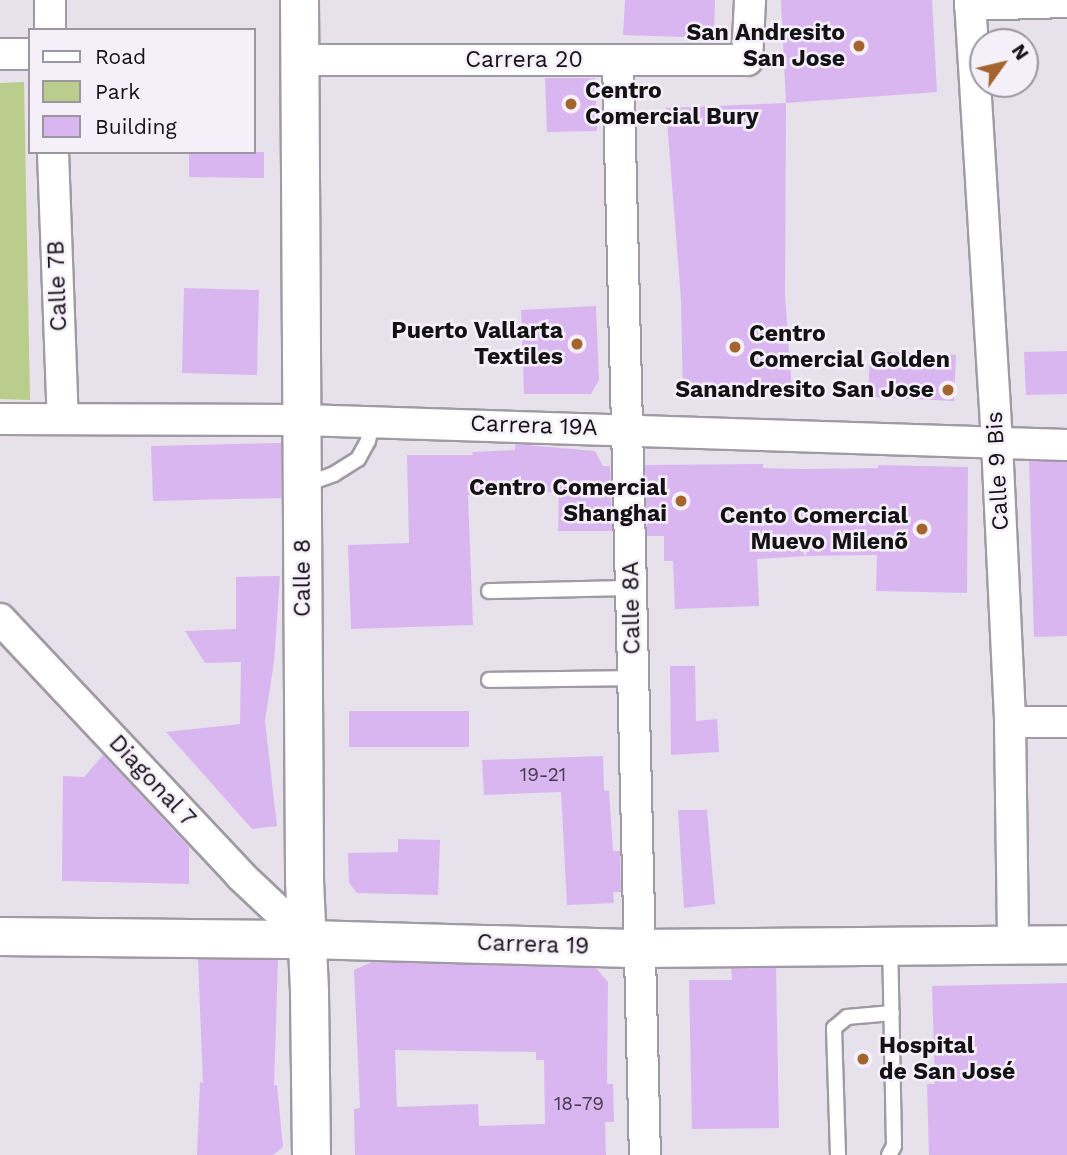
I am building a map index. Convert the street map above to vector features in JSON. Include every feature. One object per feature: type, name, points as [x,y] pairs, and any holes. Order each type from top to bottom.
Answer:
[{"type":"street","points":[[50,0],[50,28]]},
{"type":"street","name":"Calle 8","points":[[299,0],[304,880],[308,939],[311,1155]]},
{"type":"street","name":"Carrera 20","points":[[300,60],[747,60],[750,0]]},
{"type":"street","points":[[970,2],[1067,2]]},
{"type":"street","name":"Calle 9 Bis","points":[[970,2],[997,443],[1010,722],[1013,943]]},
{"type":"street","points":[[0,54],[28,54]]},
{"type":"street","name":"Calle 8A","points":[[618,61],[645,1155]]},
{"type":"street","name":"Calle 7B","points":[[53,154],[63,419]]},
{"type":"street","name":"Carrera 19A","points":[[0,419],[303,420],[1067,445]]},
{"type":"street","name":"Diagonal 7","points":[[0,619],[240,875],[308,939]]},
{"type":"street","points":[[1010,722],[1067,722]]},
{"type":"street","name":"Carrera 19","points":[[0,936],[308,939],[639,948],[1067,944]]},
{"type":"lane","points":[[303,485],[334,474],[358,459],[368,442],[372,422]]},
{"type":"lane","points":[[489,591],[632,587]]},
{"type":"lane","points":[[489,680],[633,678]]},
{"type":"lane","points":[[889,1155],[894,1146],[890,945]]},
{"type":"lane","points":[[838,1155],[834,1028],[847,1017],[892,1013]]},
{"type":"green space","points":[[24,82],[30,400],[0,399],[0,83]]},
{"type":"building","points":[[625,0],[715,0],[714,38],[623,35]]},
{"type":"building","name":"San Andresito San Jose","points":[[781,0],[932,0],[937,92],[786,103]]},
{"type":"building","name":"Centro Comercial Bury","points":[[545,78],[595,78],[597,131],[547,132]]},
{"type":"building","points":[[786,103],[785,295],[792,394],[683,396],[681,300],[666,108]]},
{"type":"building","points":[[264,152],[264,178],[189,177],[189,154]]},
{"type":"building","points":[[184,288],[259,290],[257,375],[182,373]]},
{"type":"building","points":[[596,306],[599,380],[591,394],[524,394],[521,310]]},
{"type":"building","points":[[870,351],[956,355],[954,401],[868,397]]},
{"type":"building","points":[[1067,351],[1067,394],[1026,395],[1024,352]]},
{"type":"building","points":[[281,443],[281,498],[153,501],[151,446]]},
{"type":"building","points":[[515,444],[595,451],[603,466],[610,466],[612,531],[558,531],[559,492],[468,495],[473,625],[351,629],[348,545],[409,543],[407,455],[473,455],[472,452],[515,450]]},
{"type":"building","points":[[1029,461],[1067,462],[1067,636],[1034,637]]},
{"type":"building","points":[[763,464],[763,468],[804,469],[878,468],[878,465],[968,467],[967,593],[876,591],[877,555],[806,556],[757,559],[759,606],[675,609],[673,561],[664,561],[664,536],[647,536],[645,465]]},
{"type":"building","points":[[280,576],[274,662],[265,721],[277,826],[252,829],[166,732],[240,724],[241,662],[205,663],[185,631],[236,629],[236,577]]},
{"type":"building","points":[[670,666],[695,666],[696,721],[717,719],[719,752],[671,755]]},
{"type":"building","points":[[349,711],[469,711],[469,747],[349,747]]},
{"type":"building","points":[[103,755],[189,847],[189,884],[62,881],[63,776],[84,777]]},
{"type":"building","points":[[603,756],[604,790],[609,791],[613,851],[620,851],[621,892],[613,892],[614,903],[567,905],[561,792],[484,795],[482,760]]},
{"type":"building","points":[[678,810],[707,810],[715,904],[684,908]]},
{"type":"building","points":[[398,839],[440,840],[438,895],[357,893],[349,883],[348,853],[398,852]]},
{"type":"building","points":[[198,959],[278,960],[274,1086],[277,1085],[283,1147],[273,1155],[197,1155],[200,1082],[203,1083]]},
{"type":"building","points":[[372,962],[596,968],[608,982],[607,1084],[613,1084],[614,1122],[605,1122],[606,1155],[355,1155],[354,1109],[360,1108],[354,970]],"holes":[[[395,1050],[536,1052],[536,1060],[544,1060],[545,1124],[479,1126],[478,1104],[397,1107]]]},
{"type":"building","points":[[731,968],[776,968],[779,1128],[692,1129],[689,980],[732,980]]},
{"type":"building","points":[[1067,983],[1067,1155],[929,1155],[927,1084],[935,1084],[932,986]]},
{"type":"place","name":"San Andresito San Jose","points":[[859,46]]},
{"type":"place","name":"Centro Comercial Bury","points":[[571,104]]},
{"type":"place","name":"Puerto Vallarta Textiles","points":[[577,344]]},
{"type":"place","name":"Centro Comercial Golden","points":[[735,347]]},
{"type":"place","name":"Sanandresito San Jose","points":[[948,390]]},
{"type":"place","name":"Centro Comercial Shanghai","points":[[681,501]]},
{"type":"place","name":"Cento Comercial Muevo Milenõ","points":[[922,529]]},
{"type":"place","name":"Hospital de San José","points":[[863,1059]]}]
